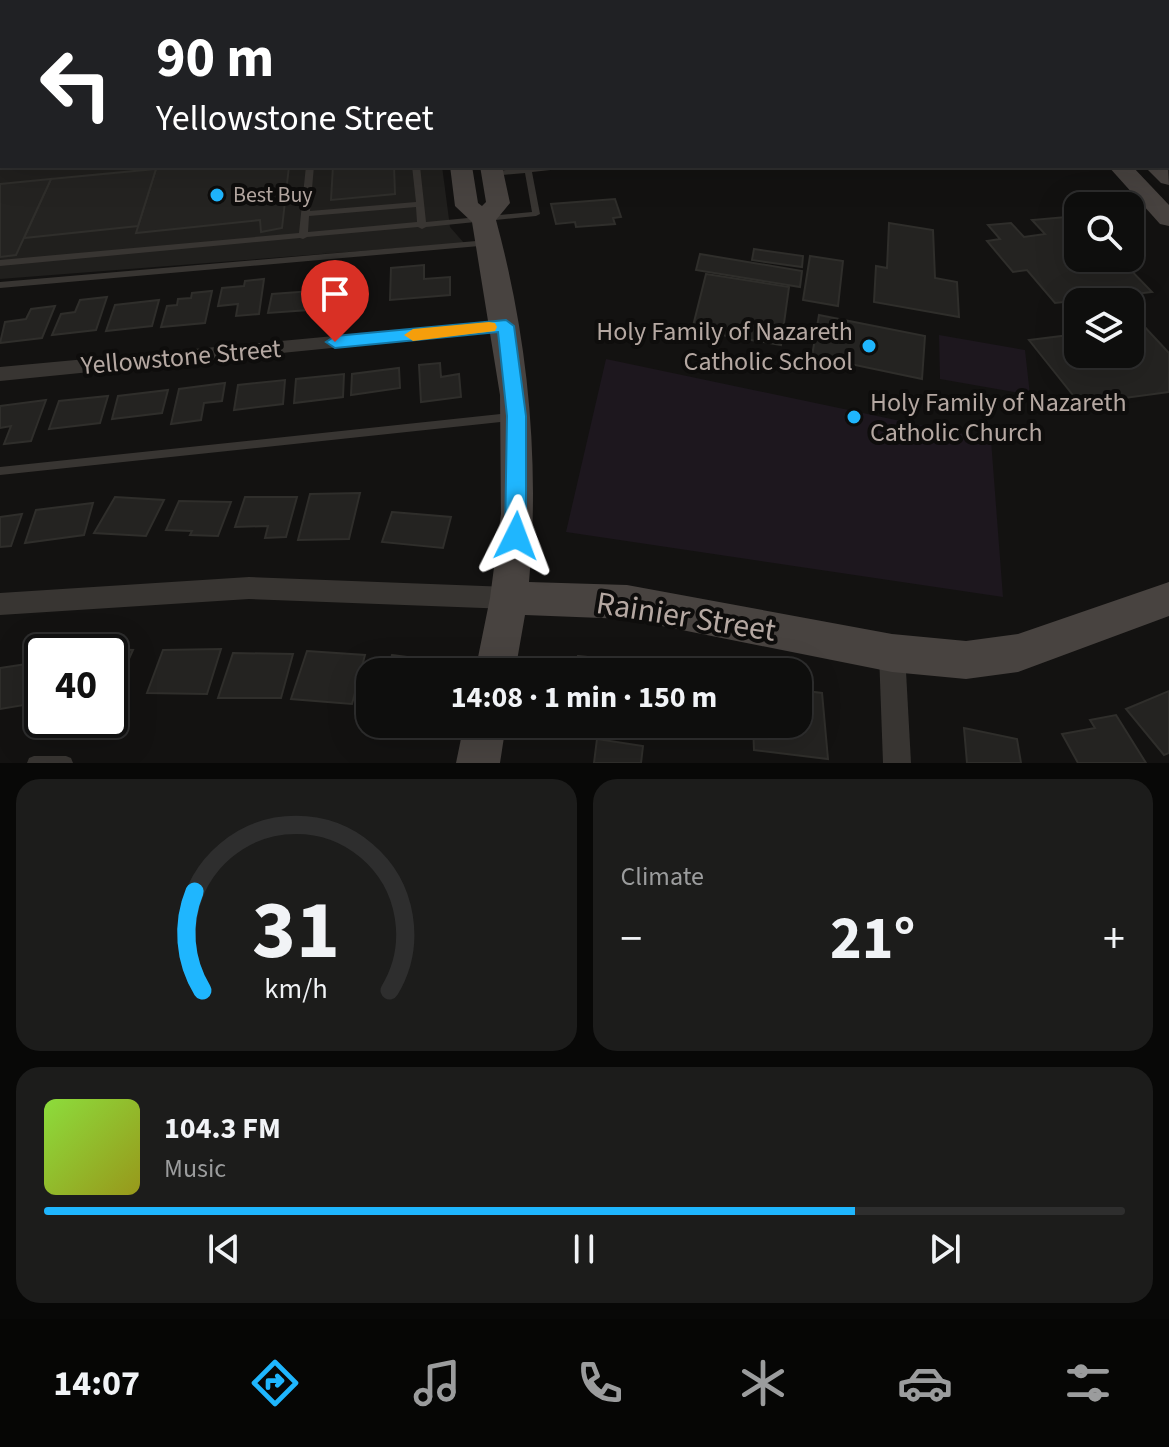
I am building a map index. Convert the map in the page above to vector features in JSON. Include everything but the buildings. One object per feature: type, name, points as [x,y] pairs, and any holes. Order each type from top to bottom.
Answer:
[{"type":"street","points":[[461,168],[467,206],[487,231],[506,326],[517,416],[518,514],[509,598],[498,658]]},
{"type":"street","points":[[1121,168],[1169,219]]},
{"type":"street","points":[[487,231],[498,203],[492,170]]},
{"type":"street","name":"Yellowstone Street","points":[[0,374],[506,326]]},
{"type":"street","name":"Rainier Street","points":[[0,604],[249,588],[627,602],[892,653],[966,660],[1018,653],[1169,599]]},
{"type":"street","points":[[892,653],[897,763]]},
{"type":"street","points":[[478,763],[482,738]]},
{"type":"lane","points":[[303,237],[310,168]]},
{"type":"lane","points":[[416,168],[422,227]]},
{"type":"lane","points":[[0,285],[487,231],[536,214],[528,168],[492,170]]},
{"type":"lane","points":[[305,214],[420,204]]},
{"type":"lane","points":[[0,263],[422,227],[487,231]]},
{"type":"lane","points":[[0,471],[517,416]]},
{"type":"lane","points":[[34,763],[66,763]]},
{"type":"shaded area","points":[[0,168],[442,168],[450,227],[464,243],[0,279]]},
{"type":"shaded area","points":[[939,335],[1025,350],[1030,395],[940,379]]},
{"type":"shaded area","points":[[606,359],[991,440],[1003,597],[566,532]]},
{"type":"slow traffic","points":[[413,335],[489,327]]},
{"type":"place","name":"Best Buy","points":[[217,195]]},
{"type":"place","name":"Holy Family of Nazareth Catholic School","points":[[869,346]]},
{"type":"place","name":"Holy Family of Nazareth Catholic Church","points":[[854,417]]},
{"type":"route","points":[[335,342],[506,326],[517,416],[516,536]]}]
